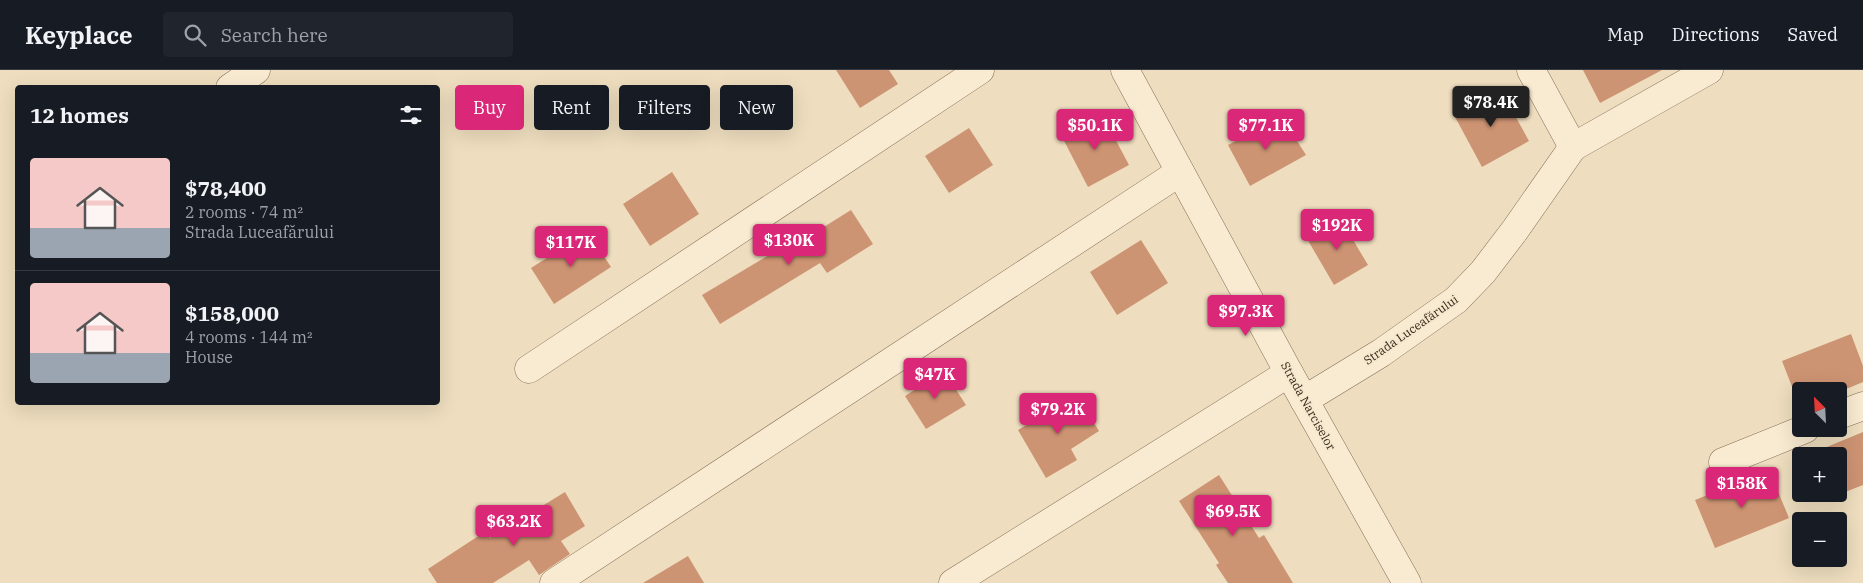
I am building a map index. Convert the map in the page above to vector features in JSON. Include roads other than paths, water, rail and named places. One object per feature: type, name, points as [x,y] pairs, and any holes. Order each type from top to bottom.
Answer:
[{"type":"street","points":[[234,85],[256,70]]},
{"type":"street","points":[[529,369],[980,70]]},
{"type":"street","name":"Strada Narciselor","points":[[1125,70],[1304,400],[1399,580]]},
{"type":"street","points":[[1531,70],[1573,147]]},
{"type":"street","name":"Strada Luceafărului","points":[[1304,400],[1381,353],[1456,300],[1483,272],[1573,147],[1709,70]]},
{"type":"street","points":[[554,583],[1180,172]]},
{"type":"street","points":[[953,583],[1289,373]]},
{"type":"street","points":[[1848,412],[1863,406]]},
{"type":"street","points":[[1723,462],[1792,434]]}]
